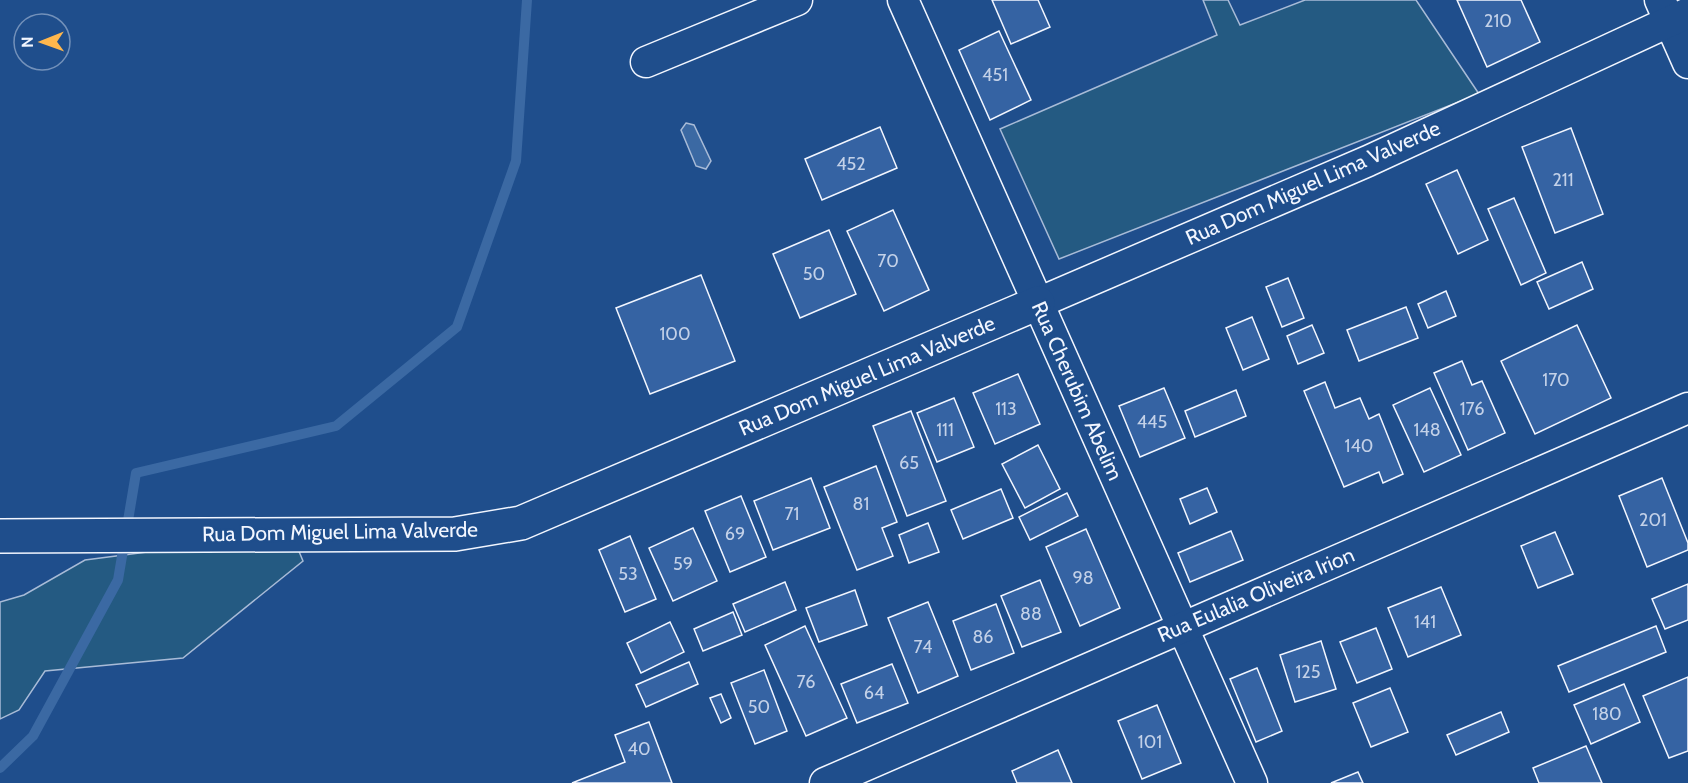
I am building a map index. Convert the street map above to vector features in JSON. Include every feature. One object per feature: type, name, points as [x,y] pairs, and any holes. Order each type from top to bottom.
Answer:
[{"type":"street","points":[[646,62],[797,0]]},
{"type":"street","name":"Rua Cherubim Abelim","points":[[903,0],[1252,783]]},
{"type":"street","points":[[1672,11],[1688,63]]},
{"type":"street","name":"Rua Dom Miguel Lima Valverde","points":[[0,536],[454,534],[521,523],[1368,161],[1672,11]]},
{"type":"street","name":"Rua Eulalia Oliveira Irion","points":[[825,783],[1688,408]]},
{"type":"shaded area","points":[[1203,0],[1228,0],[1240,25],[1305,0],[1416,0],[1479,94],[1059,259],[1000,129],[1217,35]]},
{"type":"shaded area","points":[[686,123],[694,125],[711,161],[706,169],[696,166],[681,130]]},
{"type":"shaded area","points":[[272,536],[295,542],[303,561],[183,658],[45,671],[19,710],[0,719],[0,602],[24,595],[85,560]]},
{"type":"building","points":[[992,0],[1038,0],[1050,27],[1011,44]]},
{"type":"building","points":[[1457,0],[1521,0],[1540,42],[1487,67]]},
{"type":"building","points":[[999,31],[1031,100],[990,120],[959,50]]},
{"type":"building","points":[[880,127],[897,168],[822,200],[805,159]]},
{"type":"building","points":[[1571,128],[1603,214],[1555,233],[1522,147]]},
{"type":"building","points":[[1457,170],[1488,240],[1458,254],[1426,184]]},
{"type":"building","points":[[1514,198],[1546,273],[1521,285],[1488,209]]},
{"type":"building","points":[[893,210],[929,290],[884,311],[847,231]]},
{"type":"building","points":[[829,230],[856,294],[800,318],[773,254]]},
{"type":"building","points":[[1582,262],[1593,289],[1549,309],[1537,282]]},
{"type":"building","points":[[701,275],[735,361],[650,394],[616,308]]},
{"type":"building","points":[[1288,278],[1304,318],[1282,327],[1266,287]]},
{"type":"building","points":[[1446,291],[1456,316],[1428,328],[1418,304]]},
{"type":"building","points":[[1406,307],[1418,338],[1359,361],[1347,330]]},
{"type":"building","points":[[1252,317],[1269,359],[1243,370],[1226,328]]},
{"type":"building","points":[[1312,325],[1324,353],[1298,364],[1287,336]]},
{"type":"building","points":[[1577,325],[1611,398],[1535,434],[1501,361]]},
{"type":"building","points":[[1462,361],[1472,385],[1482,381],[1505,433],[1468,450],[1434,373]]},
{"type":"building","points":[[1018,374],[1040,424],[995,444],[973,393]]},
{"type":"building","points":[[1325,382],[1335,408],[1360,398],[1369,419],[1379,414],[1403,474],[1383,483],[1379,472],[1344,487],[1304,391]]},
{"type":"building","points":[[1164,388],[1185,438],[1140,457],[1119,406]]},
{"type":"building","points":[[1430,388],[1461,455],[1424,472],[1393,405]]},
{"type":"building","points":[[1236,390],[1246,416],[1195,437],[1185,411]]},
{"type":"building","points":[[954,398],[974,447],[937,462],[917,413]]},
{"type":"building","points":[[911,411],[946,501],[907,516],[873,426]]},
{"type":"building","points":[[1038,445],[1060,489],[1025,508],[1002,464]]},
{"type":"building","points":[[876,466],[897,522],[882,528],[893,556],[857,570],[824,487]]},
{"type":"building","points":[[811,478],[830,528],[773,550],[754,501]]},
{"type":"building","points":[[1662,478],[1688,543],[1688,550],[1647,567],[1619,496]]},
{"type":"building","points":[[1207,488],[1217,512],[1190,524],[1180,499]]},
{"type":"building","points":[[1001,489],[1013,518],[963,539],[951,510]]},
{"type":"building","points":[[1067,493],[1078,516],[1030,540],[1019,517]]},
{"type":"building","points":[[741,496],[766,557],[730,572],[705,511]]},
{"type":"building","points":[[928,523],[939,552],[909,563],[899,535]]},
{"type":"building","points":[[693,528],[717,581],[673,601],[649,548]]},
{"type":"building","points":[[1086,529],[1120,608],[1080,626],[1046,547]]},
{"type":"building","points":[[1231,531],[1243,560],[1190,582],[1178,553]]},
{"type":"building","points":[[1555,532],[1573,574],[1538,588],[1521,546]]},
{"type":"building","points":[[630,536],[656,599],[625,612],[599,550]]},
{"type":"building","points":[[1040,580],[1061,632],[1022,647],[1001,596]]},
{"type":"building","points":[[785,582],[796,610],[745,632],[733,604]]},
{"type":"building","points":[[1688,584],[1688,620],[1665,629],[1652,599]]},
{"type":"building","points":[[1441,587],[1461,635],[1408,657],[1388,608]]},
{"type":"building","points":[[855,590],[867,625],[819,642],[806,608]]},
{"type":"building","points":[[928,602],[958,676],[918,693],[888,618]]},
{"type":"building","points":[[996,604],[1014,653],[971,670],[953,621]]},
{"type":"building","points":[[733,612],[742,635],[703,651],[694,629]]},
{"type":"building","points":[[670,622],[684,652],[641,673],[627,643]]},
{"type":"building","points":[[805,626],[847,718],[806,736],[765,645]]},
{"type":"building","points":[[1656,626],[1666,652],[1569,692],[1558,666]]},
{"type":"building","points":[[1376,628],[1392,669],[1357,683],[1340,642]]},
{"type":"building","points":[[1321,641],[1336,689],[1295,702],[1280,655]]},
{"type":"building","points":[[689,662],[698,684],[646,707],[636,685]]},
{"type":"building","points":[[892,664],[908,703],[857,723],[841,684]]},
{"type":"building","points":[[1257,668],[1282,731],[1256,742],[1230,679]]},
{"type":"building","points":[[764,670],[787,731],[755,744],[731,683]]},
{"type":"building","points":[[1688,677],[1688,751],[1669,758],[1643,696]]},
{"type":"building","points":[[1624,684],[1640,722],[1591,744],[1574,705]]},
{"type":"building","points":[[1390,688],[1408,732],[1371,747],[1353,703]]},
{"type":"building","points":[[721,694],[731,718],[721,723],[710,698]]},
{"type":"building","points":[[1157,705],[1181,763],[1142,779],[1118,721]]},
{"type":"building","points":[[1501,712],[1509,732],[1456,755],[1447,735]]},
{"type":"building","points":[[649,722],[672,783],[572,783],[625,762],[615,735]]},
{"type":"building","points":[[1586,746],[1602,783],[1539,783],[1533,768]]},
{"type":"building","points":[[1058,750],[1072,783],[1017,783],[1012,771]]},
{"type":"building","points":[[1358,772],[1363,783],[1331,783]]},
{"type":"waterway","points":[[0,768],[33,736],[118,580],[136,473],[336,426],[457,327],[516,161],[527,0]]}]
